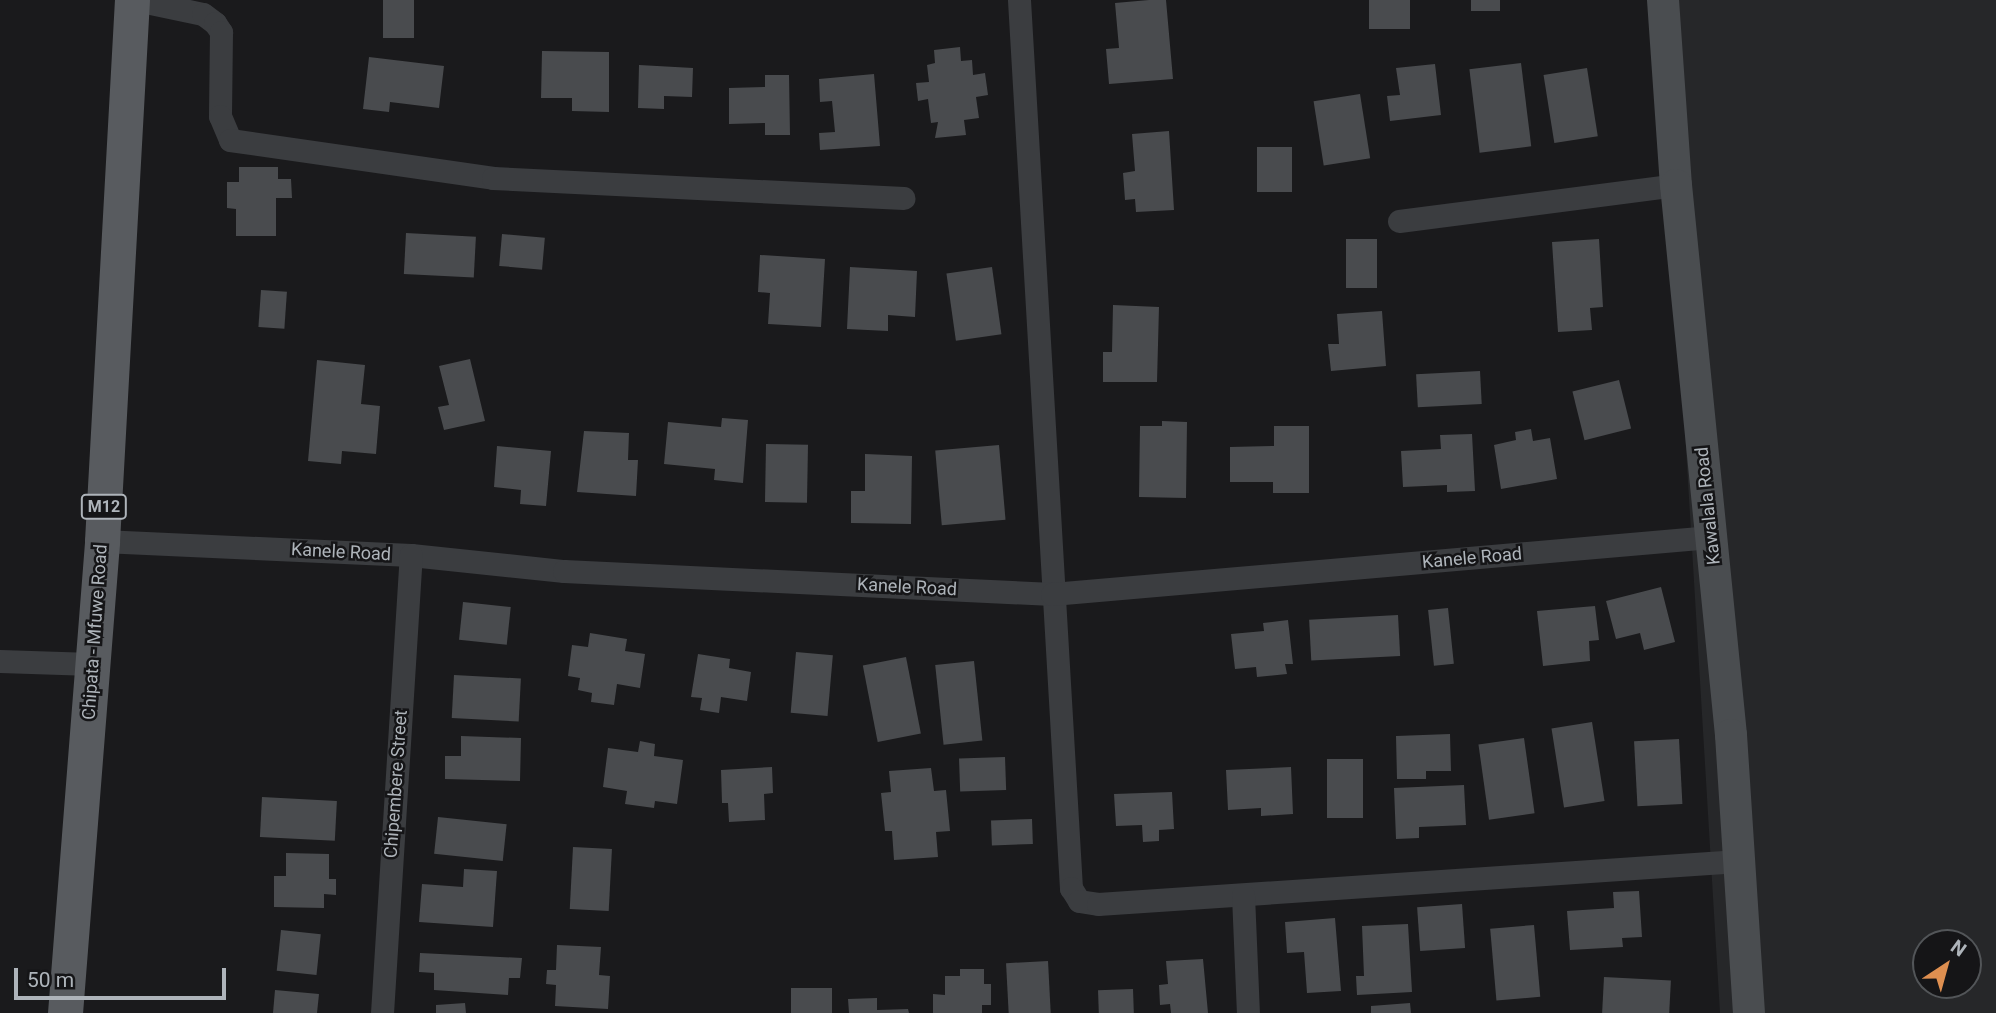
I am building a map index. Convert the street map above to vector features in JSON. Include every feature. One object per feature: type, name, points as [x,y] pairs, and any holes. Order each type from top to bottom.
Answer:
[{"type":"main road","name":"Chipata - Mfuwe Road","points":[[65,1013],[102,541],[134,0]]},
{"type":"street","points":[[134,0],[203,14],[215,23],[221,32],[220,116],[230,140],[493,178],[904,198]]},
{"type":"street","points":[[1019,0],[1044,372],[1052,594],[1075,894],[1079,901],[1098,904],[1739,861]]},
{"type":"street","name":"Kawalala Road","points":[[1663,0],[1676,185],[1711,537],[1739,861],[1749,1013]]},
{"type":"street","points":[[1399,221],[1676,185]]},
{"type":"street","name":"Kanele Road","points":[[102,541],[411,555],[564,571],[1052,594],[1711,537]]},
{"type":"street","name":"Chipembere Street","points":[[382,1013],[411,555]]},
{"type":"street","points":[[0,661],[92,664]]},
{"type":"street","points":[[1243,895],[1248,1013]]},
{"type":"shaded area","points":[[1659,0],[1996,0],[1996,1013],[1720,1013]]},
{"type":"building","points":[[383,0],[414,0],[414,38],[383,38]]},
{"type":"building","points":[[1166,0],[1173,79],[1109,84],[1106,49],[1119,48],[1115,3]]},
{"type":"building","points":[[1369,0],[1410,0],[1410,29],[1369,29]]},
{"type":"building","points":[[1471,0],[1500,0],[1500,11],[1471,11]]},
{"type":"building","points":[[960,47],[961,61],[972,60],[973,75],[985,73],[988,95],[976,97],[979,118],[964,120],[966,135],[935,138],[938,122],[931,123],[928,99],[918,101],[916,83],[929,82],[927,65],[935,63],[934,50]]},
{"type":"building","points":[[542,51],[609,52],[609,112],[572,111],[572,98],[541,98]]},
{"type":"building","points":[[369,57],[444,66],[439,108],[390,102],[389,112],[363,109]]},
{"type":"building","points":[[1521,63],[1531,146],[1480,153],[1469,69]]},
{"type":"building","points":[[1435,64],[1441,115],[1390,121],[1387,96],[1400,95],[1396,68]]},
{"type":"building","points":[[639,65],[693,68],[692,97],[664,96],[664,109],[638,108]]},
{"type":"building","points":[[1587,68],[1598,136],[1554,143],[1544,75]]},
{"type":"building","points":[[874,74],[880,146],[820,150],[819,133],[835,132],[832,101],[820,102],[819,79]]},
{"type":"building","points":[[765,75],[789,75],[790,135],[765,135],[765,123],[729,124],[729,88],[765,87]]},
{"type":"building","points":[[1360,94],[1370,158],[1324,166],[1314,101]]},
{"type":"building","points":[[1169,131],[1174,210],[1136,212],[1135,199],[1125,200],[1123,173],[1135,171],[1132,134]]},
{"type":"building","points":[[1257,147],[1292,147],[1292,192],[1257,192]]},
{"type":"building","points":[[239,167],[278,167],[278,179],[291,179],[292,198],[276,198],[276,236],[236,236],[236,209],[227,208],[227,182],[239,182]]},
{"type":"building","points":[[406,233],[476,237],[474,278],[404,274]]},
{"type":"building","points":[[502,234],[545,238],[542,270],[499,266]]},
{"type":"building","points":[[1346,239],[1377,239],[1377,288],[1346,288]]},
{"type":"building","points":[[1599,239],[1603,307],[1590,308],[1592,330],[1558,332],[1552,242]]},
{"type":"building","points":[[760,255],[825,259],[821,327],[768,324],[770,293],[758,292]]},
{"type":"building","points":[[850,267],[917,271],[915,317],[888,315],[888,331],[847,329]]},
{"type":"building","points":[[992,267],[1001,334],[956,341],[946,273]]},
{"type":"building","points":[[261,290],[287,292],[284,329],[258,327]]},
{"type":"building","points":[[1113,305],[1159,307],[1157,382],[1103,382],[1103,352],[1112,352]]},
{"type":"building","points":[[1382,311],[1386,366],[1331,371],[1328,344],[1339,344],[1337,314]]},
{"type":"building","points":[[470,359],[485,421],[444,430],[438,407],[449,405],[439,366]]},
{"type":"building","points":[[317,360],[365,365],[361,404],[380,406],[376,454],[342,451],[341,464],[308,461]]},
{"type":"building","points":[[1480,371],[1482,404],[1418,407],[1416,374]]},
{"type":"building","points":[[1619,380],[1631,429],[1585,440],[1572,392]]},
{"type":"building","points":[[722,418],[748,420],[743,483],[714,480],[715,469],[664,464],[668,422],[721,427]]},
{"type":"building","points":[[1162,421],[1187,422],[1186,498],[1139,497],[1140,426],[1162,426]]},
{"type":"building","points":[[1274,426],[1309,426],[1309,493],[1273,493],[1273,482],[1230,482],[1230,447],[1274,446]]},
{"type":"building","points":[[1531,429],[1533,441],[1550,438],[1557,479],[1501,489],[1494,445],[1516,440],[1515,432]]},
{"type":"building","points":[[584,431],[629,433],[628,460],[638,460],[636,496],[577,492]]},
{"type":"building","points":[[1472,434],[1475,491],[1447,492],[1447,485],[1403,487],[1401,451],[1441,449],[1440,435]]},
{"type":"building","points":[[766,444],[808,445],[807,503],[765,502]]},
{"type":"building","points":[[999,445],[1006,520],[942,525],[935,451]]},
{"type":"building","points":[[497,446],[551,451],[546,506],[520,504],[521,490],[494,487]]},
{"type":"building","points":[[865,454],[912,456],[911,524],[851,523],[851,491],[865,491]]},
{"type":"building","points":[[1661,587],[1675,642],[1644,650],[1640,633],[1616,639],[1606,601]]},
{"type":"building","points":[[463,602],[511,607],[507,645],[459,640]]},
{"type":"building","points":[[1595,606],[1599,640],[1589,641],[1590,661],[1543,666],[1537,611]]},
{"type":"building","points":[[1448,608],[1454,664],[1434,666],[1428,610]]},
{"type":"building","points":[[1398,615],[1400,656],[1311,661],[1309,620]]},
{"type":"building","points":[[1288,620],[1293,664],[1285,664],[1287,674],[1257,677],[1256,667],[1235,669],[1231,634],[1264,631],[1263,623]]},
{"type":"building","points":[[590,633],[627,639],[625,651],[645,654],[640,688],[617,684],[614,705],[591,702],[592,693],[578,690],[580,678],[568,676],[572,645],[588,647]]},
{"type":"building","points":[[796,652],[833,655],[828,716],[791,713]]},
{"type":"building","points":[[698,654],[730,659],[729,668],[751,672],[747,701],[721,697],[719,713],[700,710],[702,698],[691,697]]},
{"type":"building","points":[[906,657],[921,734],[878,742],[863,665]]},
{"type":"building","points":[[974,661],[982,741],[944,745],[935,665]]},
{"type":"building","points":[[454,675],[521,679],[519,721],[452,718]]},
{"type":"building","points":[[1592,722],[1605,801],[1564,807],[1552,728]]},
{"type":"building","points":[[1450,734],[1451,771],[1426,771],[1426,779],[1397,779],[1396,736]]},
{"type":"building","points":[[461,736],[521,738],[520,781],[445,779],[445,756],[461,756]]},
{"type":"building","points":[[1524,738],[1535,813],[1489,820],[1478,744]]},
{"type":"building","points":[[1679,739],[1682,804],[1637,806],[1634,741]]},
{"type":"building","points":[[640,741],[655,744],[654,756],[683,760],[677,804],[655,801],[654,808],[625,804],[627,791],[603,787],[608,748],[638,752]]},
{"type":"building","points":[[1005,757],[1006,790],[960,792],[959,759]]},
{"type":"building","points":[[1327,759],[1363,759],[1363,818],[1327,818]]},
{"type":"building","points":[[772,767],[773,793],[764,794],[765,820],[729,822],[728,803],[722,803],[721,770]]},
{"type":"building","points":[[1291,767],[1293,814],[1261,816],[1261,808],[1228,810],[1226,770]]},
{"type":"building","points":[[931,768],[934,791],[946,790],[950,831],[936,832],[938,857],[894,860],[892,831],[885,831],[881,793],[891,792],[889,771]]},
{"type":"building","points":[[1464,785],[1466,825],[1419,827],[1419,838],[1396,839],[1394,788]]},
{"type":"building","points":[[1172,792],[1174,829],[1159,830],[1159,841],[1143,842],[1142,825],[1116,826],[1114,794]]},
{"type":"building","points":[[262,797],[337,801],[335,841],[260,837]]},
{"type":"building","points":[[438,817],[507,824],[503,861],[434,854]]},
{"type":"building","points":[[1032,819],[1033,844],[992,845],[991,820]]},
{"type":"building","points":[[573,847],[612,849],[609,911],[570,909]]},
{"type":"building","points":[[286,853],[329,854],[329,879],[336,879],[336,895],[324,894],[324,908],[274,907],[274,876],[286,876]]},
{"type":"building","points":[[464,869],[497,871],[493,927],[419,922],[422,884],[463,887]]},
{"type":"building","points":[[1639,891],[1642,937],[1622,938],[1623,947],[1570,950],[1567,911],[1614,908],[1613,892]]},
{"type":"building","points":[[1462,904],[1465,948],[1420,951],[1417,907]]},
{"type":"building","points":[[1335,918],[1341,991],[1307,993],[1304,952],[1287,953],[1285,922]]},
{"type":"building","points":[[1408,924],[1412,992],[1357,995],[1356,976],[1364,976],[1362,926]]},
{"type":"building","points":[[1534,925],[1540,997],[1496,1001],[1490,929]]},
{"type":"building","points":[[281,930],[321,934],[316,975],[277,971]]},
{"type":"building","points":[[557,945],[601,947],[599,975],[610,976],[608,1009],[555,1006],[556,985],[546,984],[547,970],[556,970]]},
{"type":"building","points":[[420,953],[522,958],[520,978],[509,978],[508,995],[434,990],[434,973],[419,972]]},
{"type":"building","points":[[1203,959],[1208,1013],[1171,1013],[1170,1004],[1160,1005],[1159,985],[1168,984],[1166,961]]},
{"type":"building","points":[[1048,961],[1051,1013],[1009,1013],[1006,963]]},
{"type":"building","points":[[960,969],[984,969],[984,984],[991,984],[991,1005],[982,1005],[982,1013],[933,1013],[933,994],[945,995],[945,976],[960,976]]},
{"type":"building","points":[[1604,977],[1671,981],[1669,1013],[1602,1013]]},
{"type":"building","points":[[791,988],[832,988],[832,1013],[791,1013]]},
{"type":"building","points":[[1133,989],[1134,1013],[1099,1013],[1098,990]]},
{"type":"building","points":[[275,990],[319,994],[317,1013],[273,1013]]},
{"type":"building","points":[[877,998],[877,1010],[908,1009],[909,1013],[849,1013],[848,999]]},
{"type":"building","points":[[465,1003],[466,1013],[436,1013],[436,1005]]},
{"type":"building","points":[[1410,1003],[1411,1013],[1371,1013],[1371,1006]]}]
